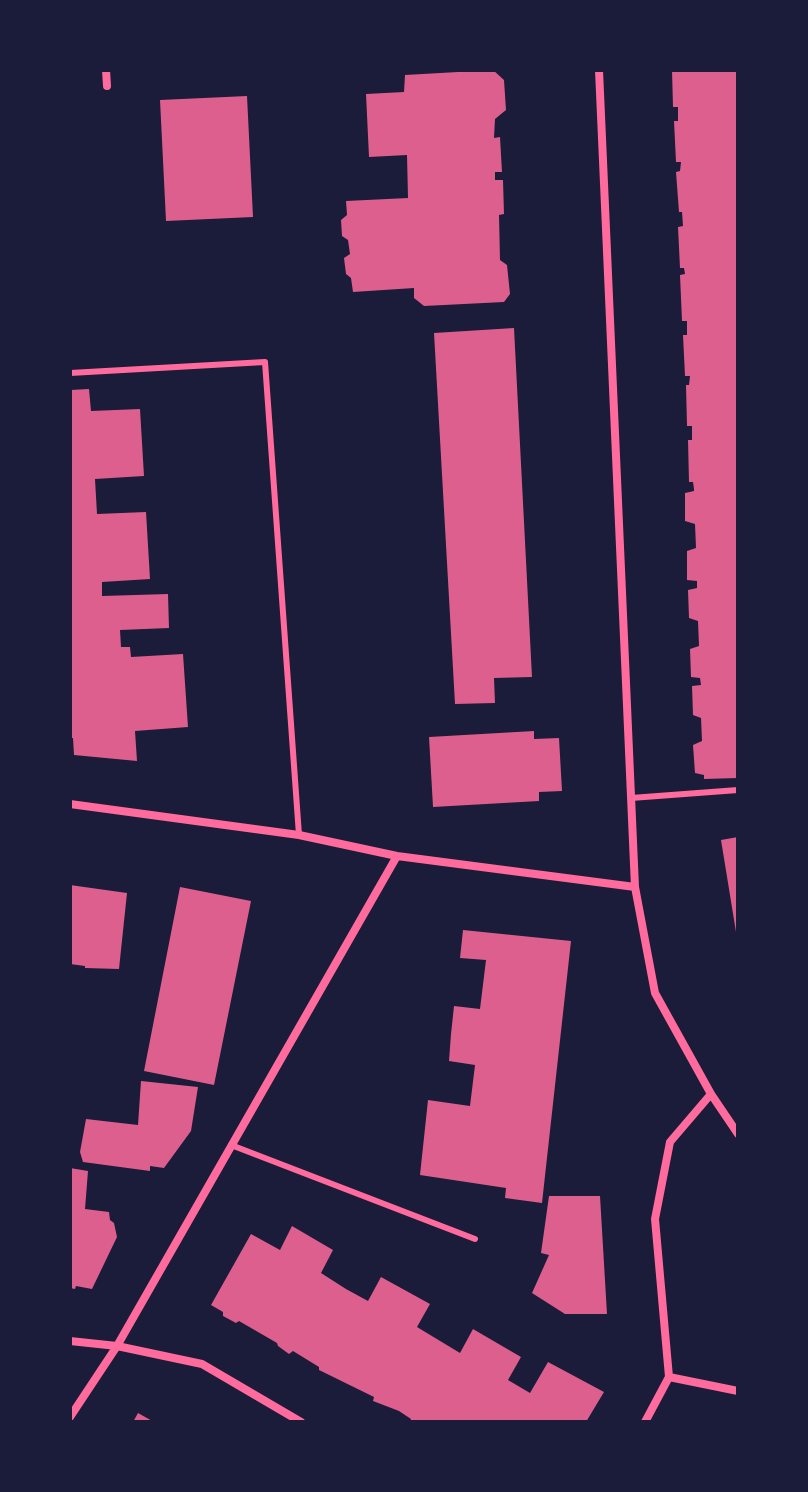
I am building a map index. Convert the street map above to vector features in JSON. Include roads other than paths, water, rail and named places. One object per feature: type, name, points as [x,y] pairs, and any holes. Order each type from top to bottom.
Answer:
[{"type":"street","points":[[106,70],[107,86]]},
{"type":"street","points":[[599,70],[635,887],[655,993],[711,1094],[738,1134]]},
{"type":"street","points":[[70,804],[299,835],[397,856],[635,887]]},
{"type":"street","points":[[70,1417],[117,1346],[397,856]]},
{"type":"street","points":[[645,1422],[669,1377],[655,1219],[670,1142],[711,1094]]},
{"type":"street","points":[[70,1341],[117,1346],[202,1364],[301,1422]]},
{"type":"street","points":[[669,1377],[738,1391]]},
{"type":"lane","points":[[70,373],[265,362],[299,835]]},
{"type":"lane","points":[[631,798],[738,790]]},
{"type":"lane","points":[[231,1145],[475,1239]]}]
